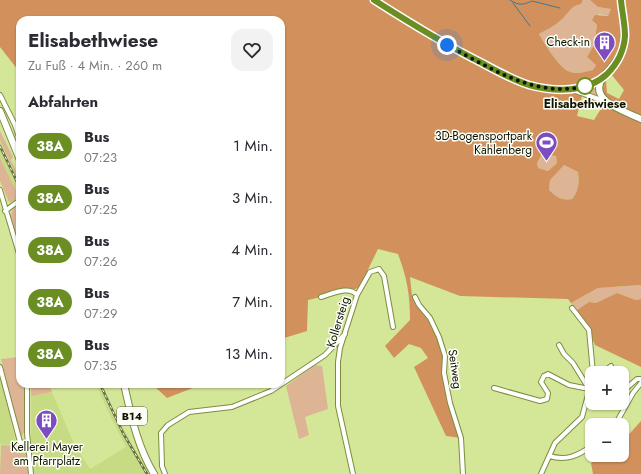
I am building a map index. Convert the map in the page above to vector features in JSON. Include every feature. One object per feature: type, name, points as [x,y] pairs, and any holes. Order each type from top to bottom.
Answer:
[{"type":"main road","points":[[621,0],[624,45],[617,62],[603,78],[599,87],[604,99],[641,119]]},
{"type":"main road","points":[[0,111],[16,139]]},
{"type":"main road","name":"B14","points":[[125,388],[138,440],[154,474]]},
{"type":"street","points":[[374,0],[424,32],[514,79],[543,88],[571,89],[604,99]]},
{"type":"street","points":[[571,89],[590,84],[603,78]]},
{"type":"street","points":[[0,95],[15,125],[16,131]]},
{"type":"street","points":[[0,190],[16,245]]},
{"type":"street","points":[[5,211],[16,203]]},
{"type":"street","name":"Kollersteig","points":[[353,474],[338,406],[338,356],[357,295],[370,272],[379,269],[383,273],[393,327]]},
{"type":"street","points":[[321,297],[349,290],[354,291],[357,295]]},
{"type":"street","name":"Seitweg","points":[[415,297],[418,305],[430,318],[439,337],[445,356],[444,373],[461,438],[463,474]]},
{"type":"street","points":[[572,308],[589,330],[592,366]]},
{"type":"street","points":[[285,382],[325,355],[339,338],[345,334]]},
{"type":"street","points":[[559,345],[564,354],[573,363],[585,382]]},
{"type":"street","points":[[0,367],[20,442],[27,444]]},
{"type":"street","points":[[494,388],[540,401],[546,399],[548,393],[541,382],[544,376],[548,374],[569,385],[585,388]]},
{"type":"street","points":[[629,386],[637,379],[641,379]]},
{"type":"street","points":[[619,418],[633,393],[641,383]]},
{"type":"street","points":[[27,388],[27,444],[31,474]]},
{"type":"street","points":[[165,474],[162,466],[163,449],[161,434],[168,425],[189,412],[232,407],[276,388]]},
{"type":"street","points":[[541,474],[555,443],[561,435],[573,427],[582,417],[585,409]]},
{"type":"street","points":[[549,456],[567,458],[575,457],[585,451]]},
{"type":"shaded area","points":[[0,0],[583,0],[581,4],[572,8],[559,22],[539,34],[564,69],[574,73],[580,73],[593,70],[596,65],[587,57],[594,45],[597,25],[592,20],[595,15],[608,16],[611,9],[598,7],[590,0],[641,0],[641,285],[598,288],[571,303],[568,299],[460,296],[410,277],[412,296],[424,311],[422,313],[428,320],[445,354],[444,371],[451,405],[461,438],[446,436],[414,367],[428,358],[421,348],[409,344],[394,358],[385,346],[410,320],[407,286],[398,254],[378,249],[359,288],[308,300],[307,331],[285,338],[285,16],[16,16],[16,67],[0,47]],"holes":[[[611,74],[624,90],[619,99],[607,93],[606,80]],[[597,84],[598,97],[579,90]],[[582,96],[602,107],[594,120],[577,116]],[[542,154],[556,156],[557,163],[548,171],[538,168],[537,163]],[[564,165],[578,172],[578,187],[572,199],[559,198],[554,195],[549,190],[550,180]]]},
{"type":"shaded area","name":"Elisabethwiese","points":[[583,0],[590,0],[598,7],[611,9],[608,16],[599,14],[594,23],[597,25],[594,45],[587,57],[596,65],[593,70],[574,73],[564,69],[560,65],[539,34],[560,21],[573,6],[581,4]]},
{"type":"shaded area","points":[[597,83],[598,97],[579,90]]},
{"type":"shaded area","points":[[0,131],[13,157],[11,160],[16,171],[16,175],[0,140]]},
{"type":"shaded area","points":[[0,140],[16,175],[16,191],[0,158]]},
{"type":"shaded area","name":"3D-Bogensportpark Kahlenberg","points":[[542,154],[556,156],[557,163],[548,171],[538,168],[537,163]]},
{"type":"shaded area","points":[[0,158],[16,191],[16,199],[9,202],[0,181]]},
{"type":"shaded area","points":[[564,165],[578,172],[578,192],[572,199],[559,198],[549,190],[550,179]]},
{"type":"shaded area","points":[[16,207],[16,237],[9,217],[13,209]]},
{"type":"shaded area","points":[[641,285],[641,299],[636,300],[617,293],[596,303],[589,302],[577,310],[571,303],[598,288]]},
{"type":"shaded area","points":[[617,293],[636,300],[641,299],[641,367],[595,345],[586,323],[577,310],[589,302],[596,303]]},
{"type":"shaded area","points":[[16,357],[16,388],[24,388],[24,432],[21,438],[1,359]]},
{"type":"shaded area","points":[[315,365],[322,366],[328,409],[305,417],[309,435],[299,439],[286,386]]},
{"type":"shaded area","points":[[0,376],[10,417],[17,446],[0,444]]},
{"type":"shaded area","points":[[31,388],[51,388],[52,392],[31,396]]},
{"type":"shaded area","points":[[98,388],[105,388],[113,410],[149,474],[34,474],[31,442],[31,396],[52,392],[74,444],[90,469],[126,447]]},
{"type":"shaded area","points":[[156,388],[193,388],[167,398]]},
{"type":"shaded area","points":[[641,421],[641,474],[593,474],[591,463],[592,462],[629,462],[629,434]]},
{"type":"shaded area","points":[[1,445],[17,446],[18,453],[26,453],[26,457],[20,459],[20,461],[27,460],[28,474],[0,474]]},
{"type":"waterway","points":[[510,0],[519,4],[532,1],[560,8]]},
{"type":"waterway","points":[[513,3],[530,26]]},
{"type":"railway","points":[[0,146],[16,180]]},
{"type":"railway","points":[[102,388],[123,433],[147,474]]},
{"type":"bus line","name":"38A","points":[[374,0],[424,32],[514,79],[543,88],[559,89],[578,88],[590,84],[603,78],[613,68],[621,54],[625,37],[621,0]]},
{"type":"place","name":"Check-in","points":[[605,62]]},
{"type":"place","name":"Elisabethwiese","points":[[585,86]]},
{"type":"place","name":"3D-Bogensportpark Kahlenberg","points":[[547,162]]},
{"type":"place","name":"Kellerei Mayer am Pfarrplatz","points":[[47,440]]},
{"type":"route","points":[[447,45],[514,79],[528,84],[543,88],[559,89],[571,89],[585,86]]}]
